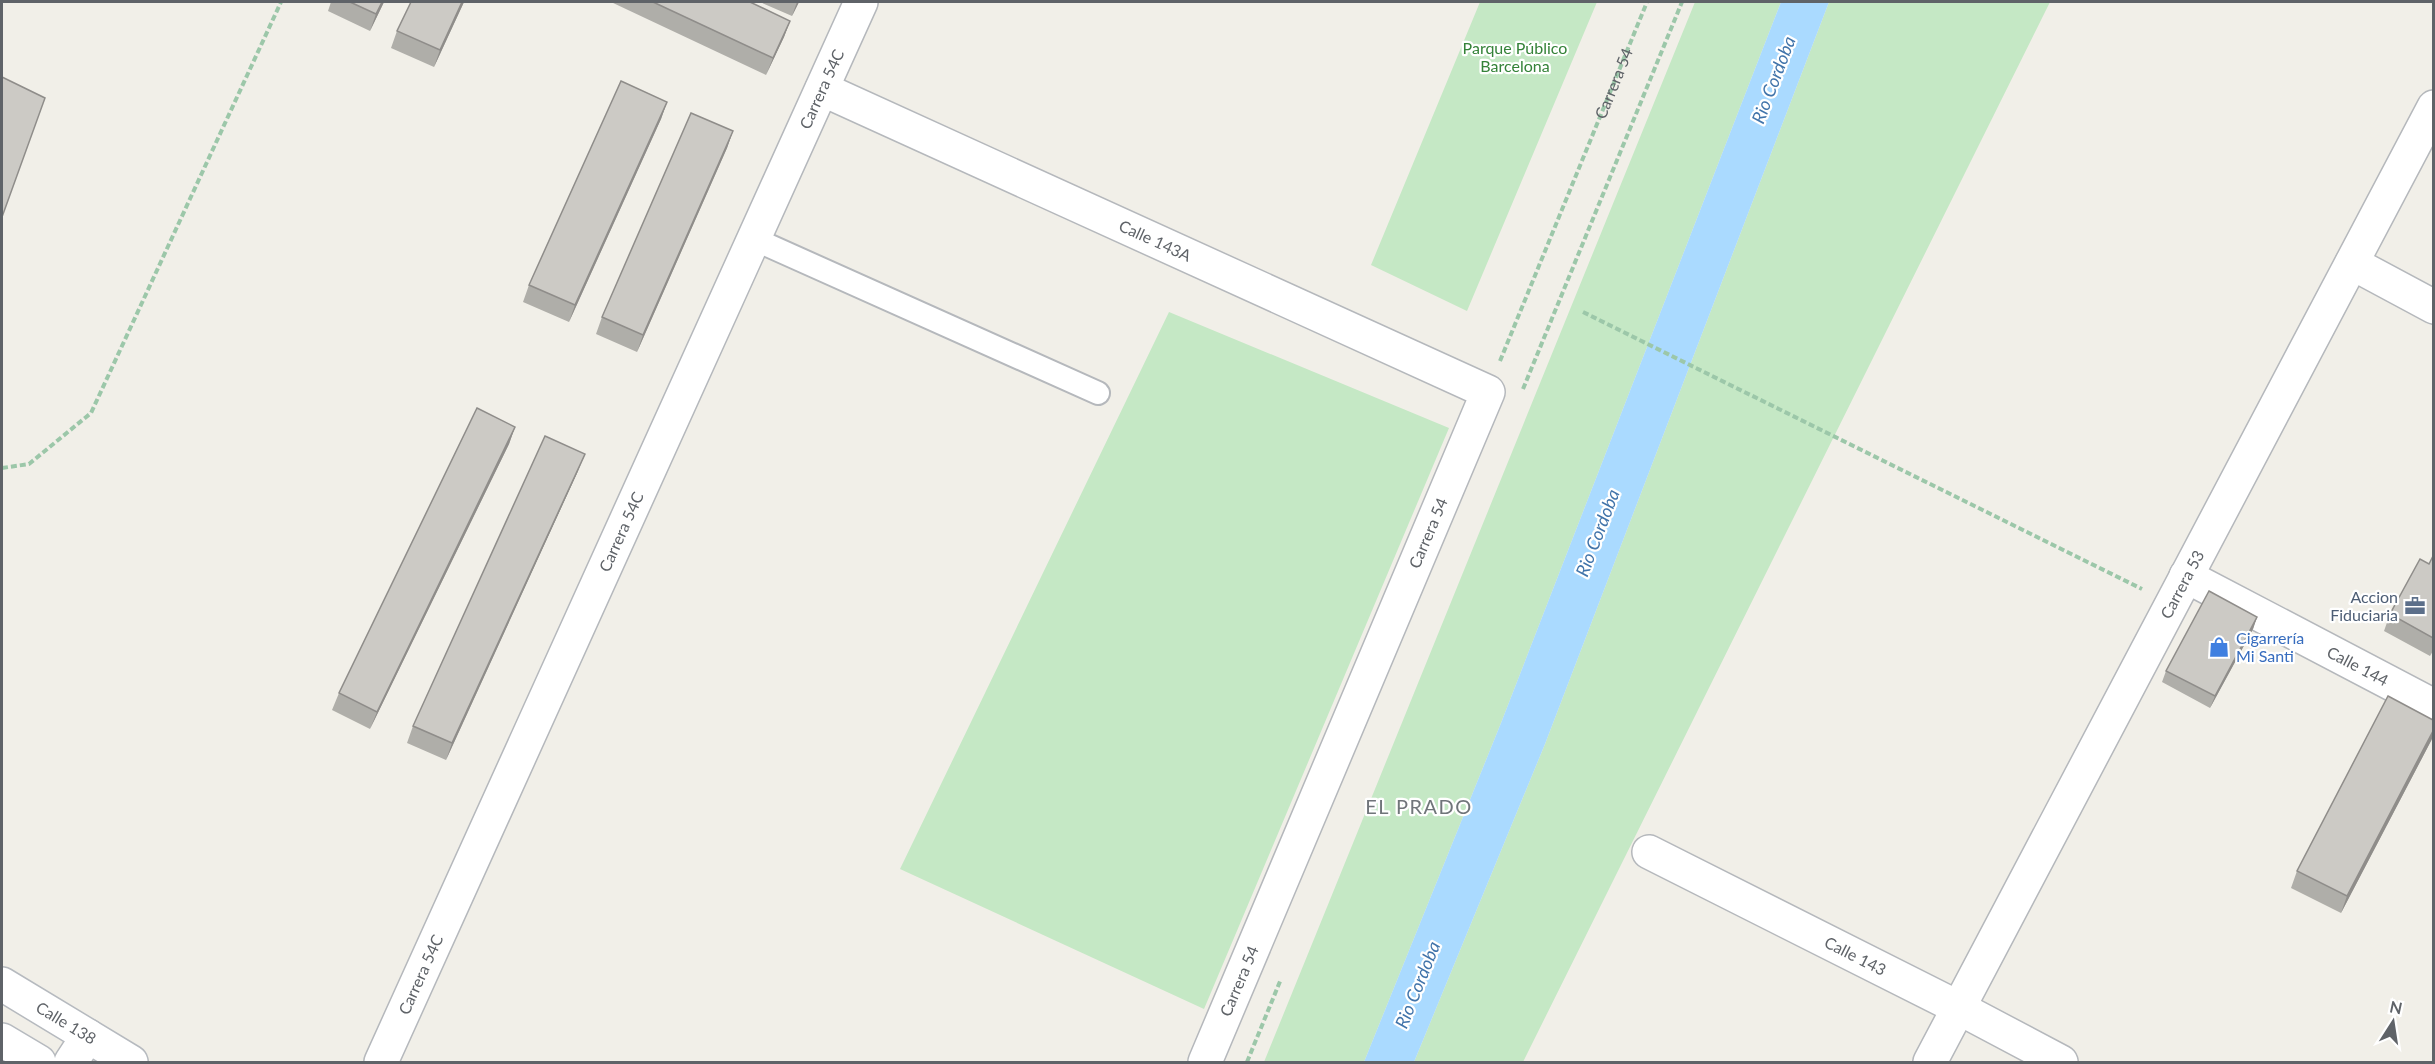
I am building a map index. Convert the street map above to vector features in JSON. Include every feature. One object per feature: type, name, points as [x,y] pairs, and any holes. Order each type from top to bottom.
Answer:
[{"type":"street","name":"Carrera 54C","points":[[381,1062],[861,2]]},
{"type":"street","name":"Calle 143A","points":[[822,89],[1488,392]]},
{"type":"street","name":"Carrera 53","points":[[1930,1062],[2433,107]]},
{"type":"street","points":[[2352,263],[2433,306]]},
{"type":"street","name":"Carrera 54","points":[[1205,1062],[1488,392]]},
{"type":"street","name":"Calle 144","points":[[2179,590],[2433,706]]},
{"type":"street","name":"Calle 143","points":[[1649,852],[2061,1062]]},
{"type":"street","name":"Calle 138","points":[[2,984],[79,1049],[131,1062]]},
{"type":"street","points":[[2,1040],[39,1062]]},
{"type":"lane","points":[[754,239],[1098,393]]},
{"type":"path","points":[[2,468],[29,464],[91,413],[281,2]]},
{"type":"path","name":"Carrera 54","points":[[1488,392],[1647,2]]},
{"type":"path","points":[[1583,312],[1716,379],[2179,590]]},
{"type":"green space","name":"Parque Público Barcelona","points":[[1480,2],[1597,2],[1467,311],[1371,265]]},
{"type":"green space","points":[[1695,2],[1781,2],[1501,723],[1364,1062],[1264,1062]]},
{"type":"green space","points":[[1829,2],[2050,2],[1523,1062],[1414,1062],[1545,744]]},
{"type":"green space","points":[[1169,312],[1449,428],[1204,1009],[900,869]]},
{"type":"water","name":"Rio Cordoba","points":[[1781,2],[1829,2],[1545,744],[1414,1062],[1364,1062],[1501,723]]},
{"type":"building","points":[[350,2],[382,2],[376,14]]},
{"type":"building","points":[[411,2],[462,2],[440,50],[397,31]]},
{"type":"building","points":[[653,2],[750,2],[790,21],[773,58]]},
{"type":"building","points":[[2,77],[45,98],[2,217]]},
{"type":"building","points":[[621,81],[667,102],[575,305],[529,285]]},
{"type":"building","points":[[691,113],[733,131],[643,335],[602,317]]},
{"type":"building","points":[[477,408],[515,427],[377,712],[339,693]]},
{"type":"building","points":[[545,436],[585,454],[452,743],[413,726]]},
{"type":"building","name":"Accion Fiduciaria","points":[[2433,556],[2433,638],[2390,614],[2420,559],[2429,564]]},
{"type":"building","points":[[2209,591],[2257,617],[2215,696],[2166,671]]},
{"type":"building","points":[[2388,696],[2433,720],[2433,731],[2347,896],[2297,871]]},
{"type":"place","name":"Accion Fiduciaria","points":[[2415,606]]},
{"type":"place","name":"Cigarrería Mi Santi","points":[[2219,647]]},
{"type":"district","name":"EL PRADO","points":[[1419,807]]}]
